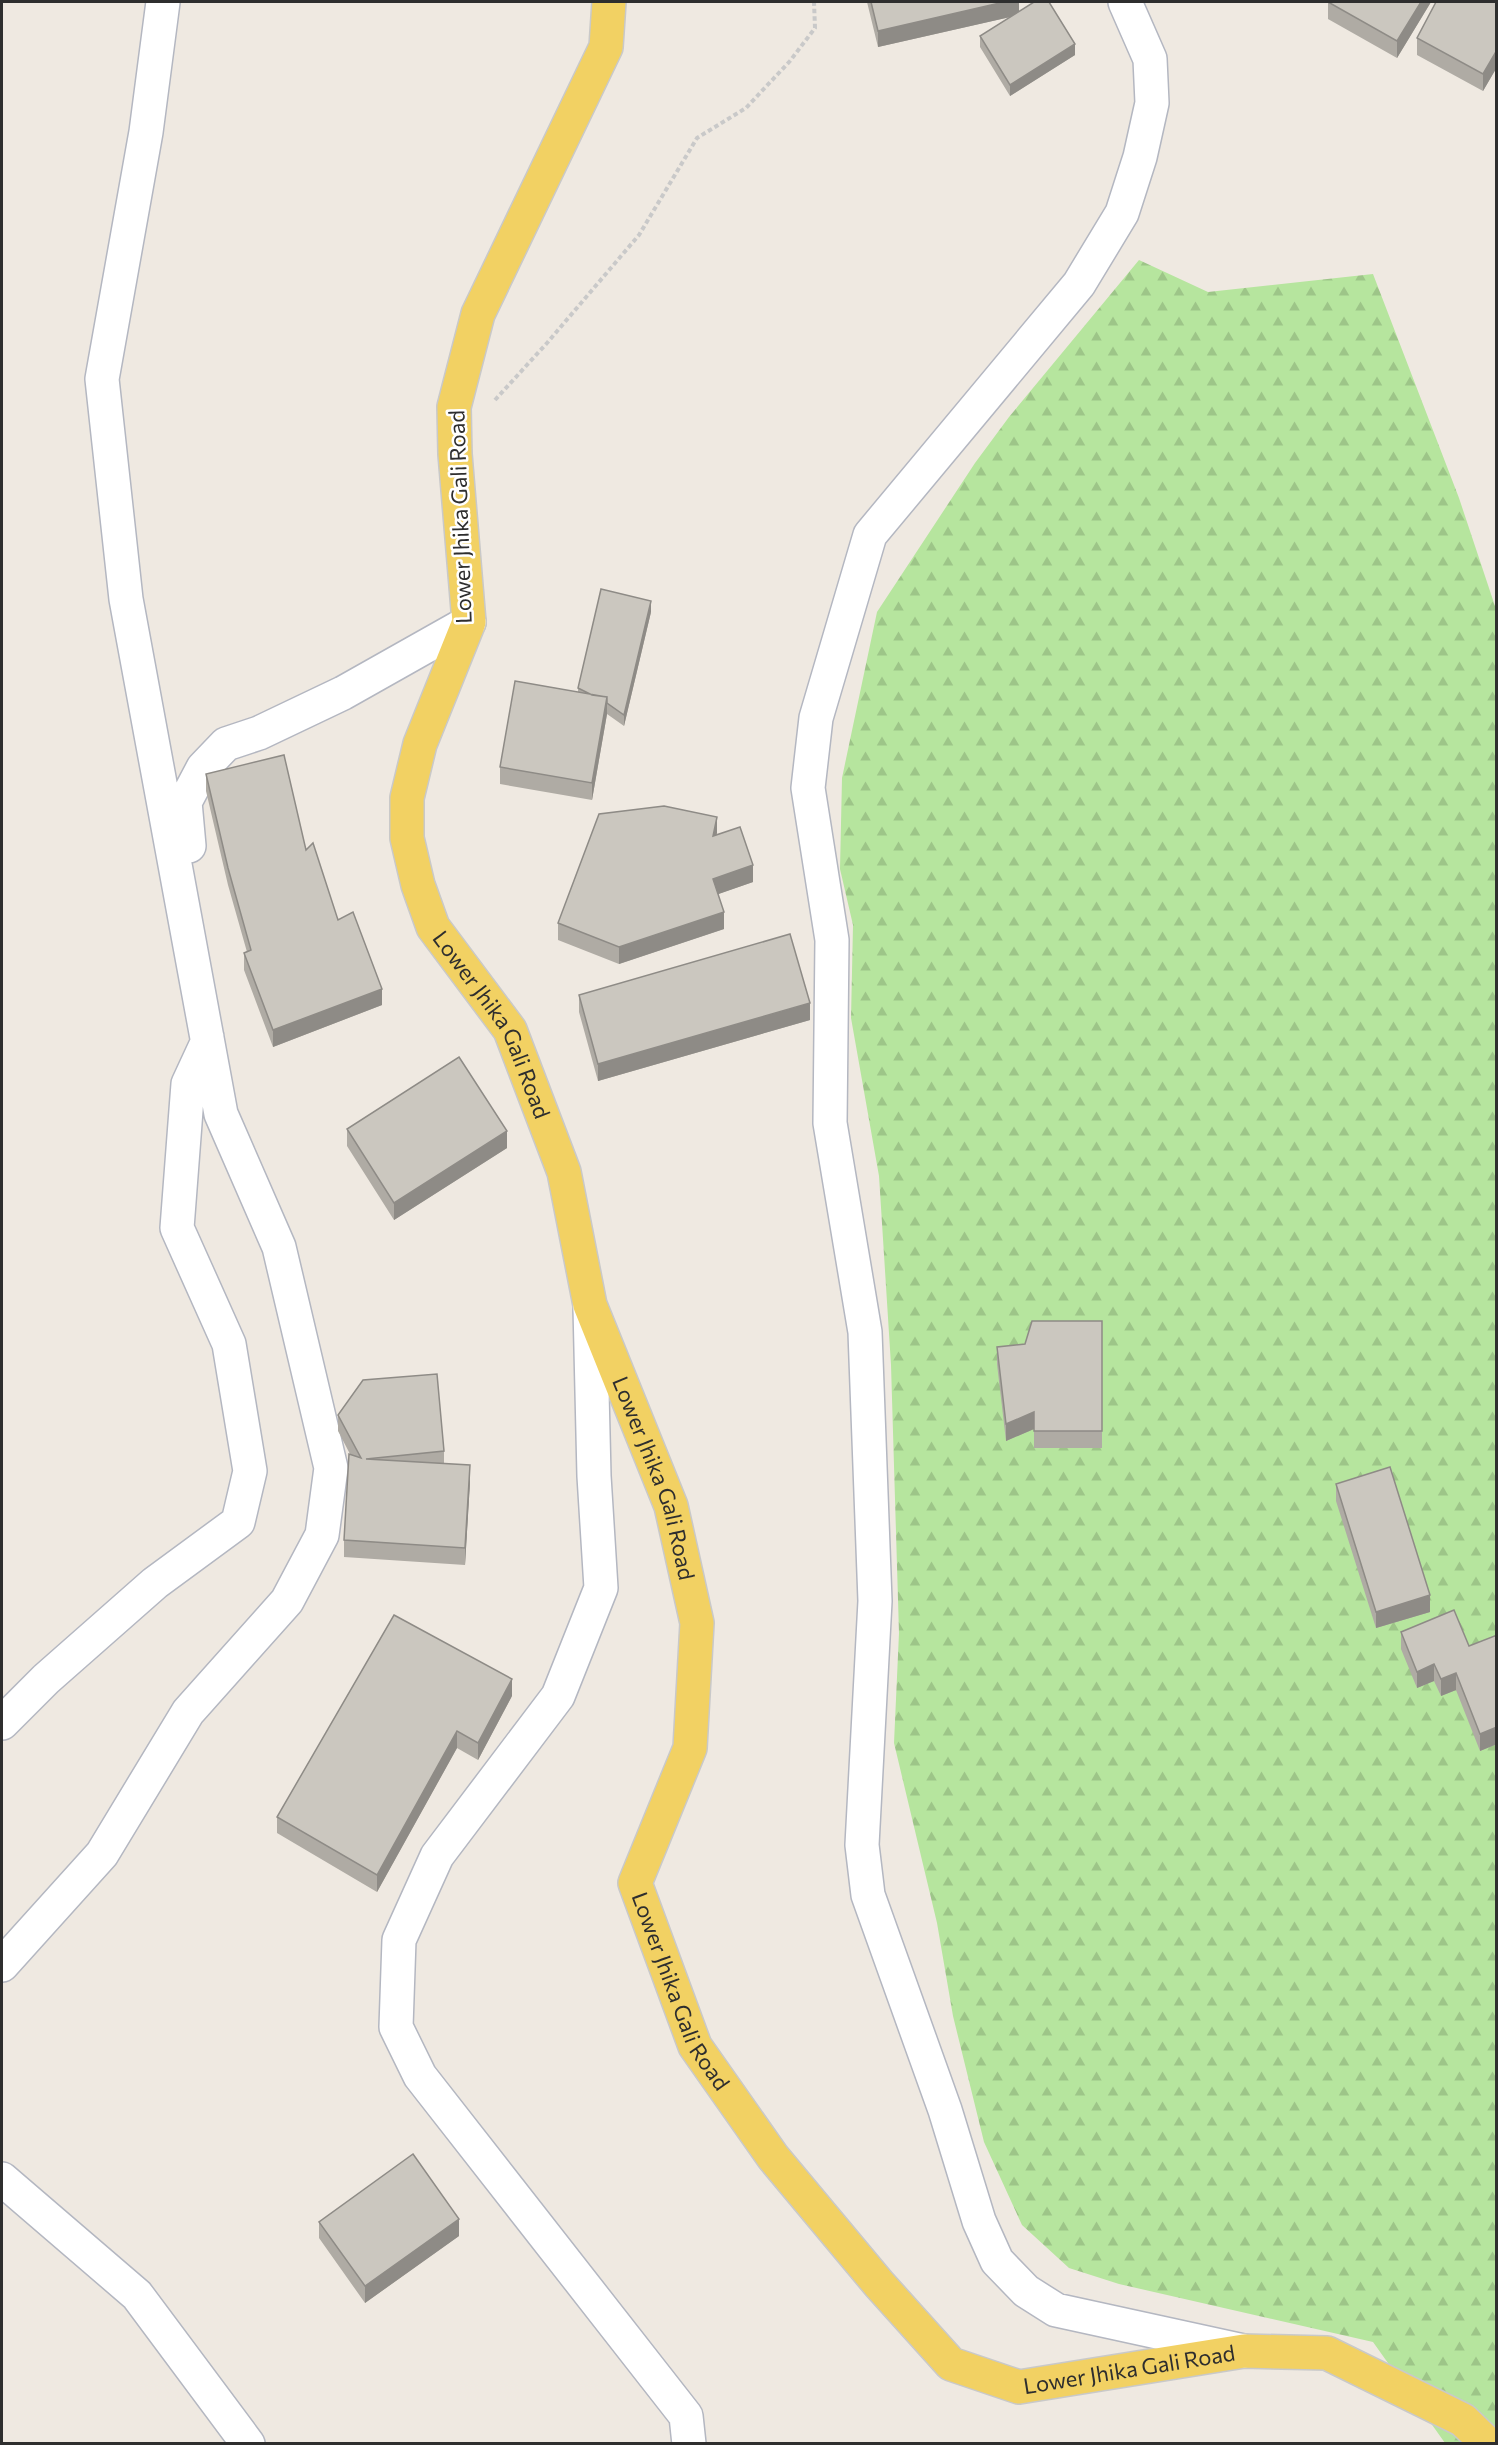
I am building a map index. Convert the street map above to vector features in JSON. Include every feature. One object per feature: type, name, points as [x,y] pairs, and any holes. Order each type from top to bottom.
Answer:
[{"type":"main road","name":"Lower Jhika Gali Road","points":[[609,2],[606,47],[478,314],[454,407],[455,454],[469,622],[420,744],[407,798],[407,838],[418,885],[433,927],[510,1030],[564,1172],[590,1305],[671,1506],[697,1623],[690,1748],[635,1883],[695,2046],[773,2157],[879,2284],[951,2364],[1019,2387],[1244,2351],[1327,2353],[1463,2420],[1488,2444]]},
{"type":"street","points":[[2,1965],[102,1854],[189,1712],[287,1601],[322,1535],[331,1468],[279,1247],[221,1114],[126,600],[102,379],[146,132],[163,2]]},
{"type":"street","points":[[1125,2],[1150,59],[1152,103],[1140,157],[1122,213],[1079,284],[870,535],[816,718],[808,788],[832,940],[830,1123],[865,1332],[875,1601],[862,1845],[868,1895],[945,2110],[979,2221],[997,2261],[1026,2291],[1056,2310],[1244,2351]]},
{"type":"street","points":[[2,1723],[46,1679],[155,1583],[238,1522],[249,1471],[229,1344],[177,1228],[189,1084],[207,1043],[185,802],[203,768],[226,744],[259,733],[343,693],[469,622]]},
{"type":"street","points":[[590,1305],[594,1476],[601,1588],[558,1696],[437,1856],[399,1940],[396,2027],[420,2076],[686,2416],[688,2444]]},
{"type":"street","points":[[2,2179],[136,2295],[248,2444]]},
{"type":"path","points":[[454,407],[488,408],[548,344],[639,235],[697,138],[746,108],[790,61],[815,28],[814,2]]},
{"type":"green space","points":[[1139,260],[1208,292],[1373,274],[1459,498],[1496,609],[1496,2443],[1445,2443],[1373,2342],[1119,2284],[1069,2268],[1022,2225],[984,2142],[953,2016],[937,1923],[894,1743],[899,1633],[891,1365],[879,1176],[851,1018],[853,925],[840,869],[842,778],[877,612],[975,463],[1009,417]]},
{"type":"building","points":[[871,2],[1004,2],[878,31]]},
{"type":"building","points":[[1034,2],[1049,2],[1075,44],[1010,85],[980,36]]},
{"type":"building","points":[[1328,2],[1421,2],[1397,41]]},
{"type":"building","points":[[1436,2],[1497,2],[1497,50],[1483,74],[1417,38]]},
{"type":"building","points":[[601,589],[651,601],[624,715],[607,703],[607,697],[592,695],[578,688]]},
{"type":"building","points":[[515,681],[607,697],[592,783],[500,767]]},
{"type":"building","points":[[284,755],[306,850],[313,843],[338,920],[353,912],[382,989],[273,1030],[244,953],[251,950],[228,868],[206,774]]},
{"type":"building","points":[[664,806],[717,817],[713,836],[740,827],[753,865],[713,879],[724,912],[619,947],[558,923],[599,814]]},
{"type":"building","points":[[790,934],[810,1003],[598,1064],[579,995]]},
{"type":"building","points":[[459,1057],[507,1131],[394,1203],[347,1129]]},
{"type":"building","points":[[1032,1321],[1102,1321],[1102,1431],[1034,1431],[1034,1412],[1006,1424],[997,1347],[1025,1344]]},
{"type":"building","points":[[437,1374],[444,1451],[366,1459],[470,1465],[465,1548],[344,1540],[349,1454],[361,1458],[338,1415],[363,1380]]},
{"type":"building","points":[[1390,1467],[1430,1595],[1376,1612],[1336,1484]]},
{"type":"building","points":[[1454,1610],[1469,1646],[1497,1635],[1497,1727],[1480,1734],[1456,1673],[1441,1679],[1434,1664],[1417,1672],[1401,1632]]},
{"type":"building","points":[[394,1615],[512,1679],[478,1743],[457,1731],[377,1875],[277,1817]]},
{"type":"building","points":[[413,2154],[459,2219],[365,2286],[319,2222]]}]
